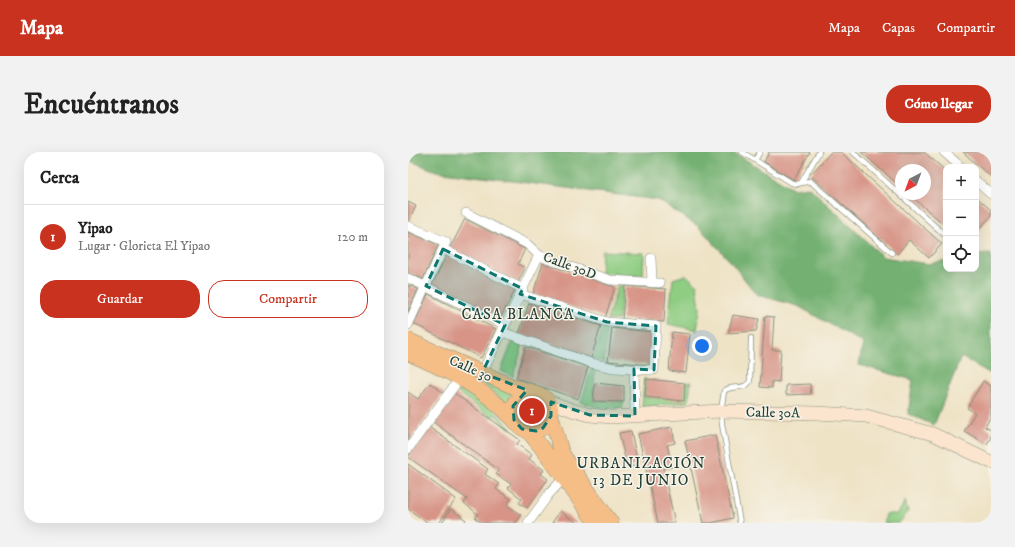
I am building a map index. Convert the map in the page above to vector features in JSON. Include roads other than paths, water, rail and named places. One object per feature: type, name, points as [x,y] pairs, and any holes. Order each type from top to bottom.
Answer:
[{"type":"main road","name":"Calle 30","points":[[408,340],[512,386],[536,393]]},
{"type":"main road","name":"Calle 30","points":[[408,353],[460,378],[486,394],[514,420]]},
{"type":"main road","points":[[596,523],[563,479],[547,454],[528,431],[517,425],[514,420],[512,413],[513,406],[516,400],[522,395],[528,392],[536,393],[543,396],[548,401],[562,454],[611,523]]},
{"type":"main road","points":[[528,431],[536,431],[543,428],[548,423],[551,416]]},
{"type":"street","points":[[950,154],[958,164]]},
{"type":"street","points":[[979,184],[991,194]]},
{"type":"street","name":"Calle 30D","points":[[466,213],[527,244],[539,255],[610,280],[656,282],[651,258]]},
{"type":"street","points":[[408,226],[522,291],[607,322],[656,326],[654,370],[614,368],[592,363],[503,329],[426,286],[408,278]]},
{"type":"street","points":[[408,325],[444,246]]},
{"type":"street","points":[[482,373],[539,255]]},
{"type":"street","points":[[634,369],[635,416]]},
{"type":"street","points":[[408,449],[460,378]]},
{"type":"street","name":"Calle 30A","points":[[548,401],[590,415],[611,417],[721,411],[817,413],[866,416],[933,434],[991,462]]},
{"type":"street","points":[[528,523],[549,494],[563,479]]},
{"type":"lane","points":[[742,152],[792,183],[810,181],[892,254]]},
{"type":"lane","points":[[755,160],[760,152]]},
{"type":"lane","points":[[801,183],[819,152]]},
{"type":"lane","points":[[853,152],[943,233]]},
{"type":"lane","points":[[740,523],[721,411],[724,391],[727,388],[744,387],[750,381],[751,338]]},
{"type":"place","name":"Yipao","points":[[532,411]]},
{"type":"district","name":"CASA BLANCA","points":[[518,314]]},
{"type":"district","name":"URBANIZACIÓN 13 DE JUNIO","points":[[641,472]]}]
